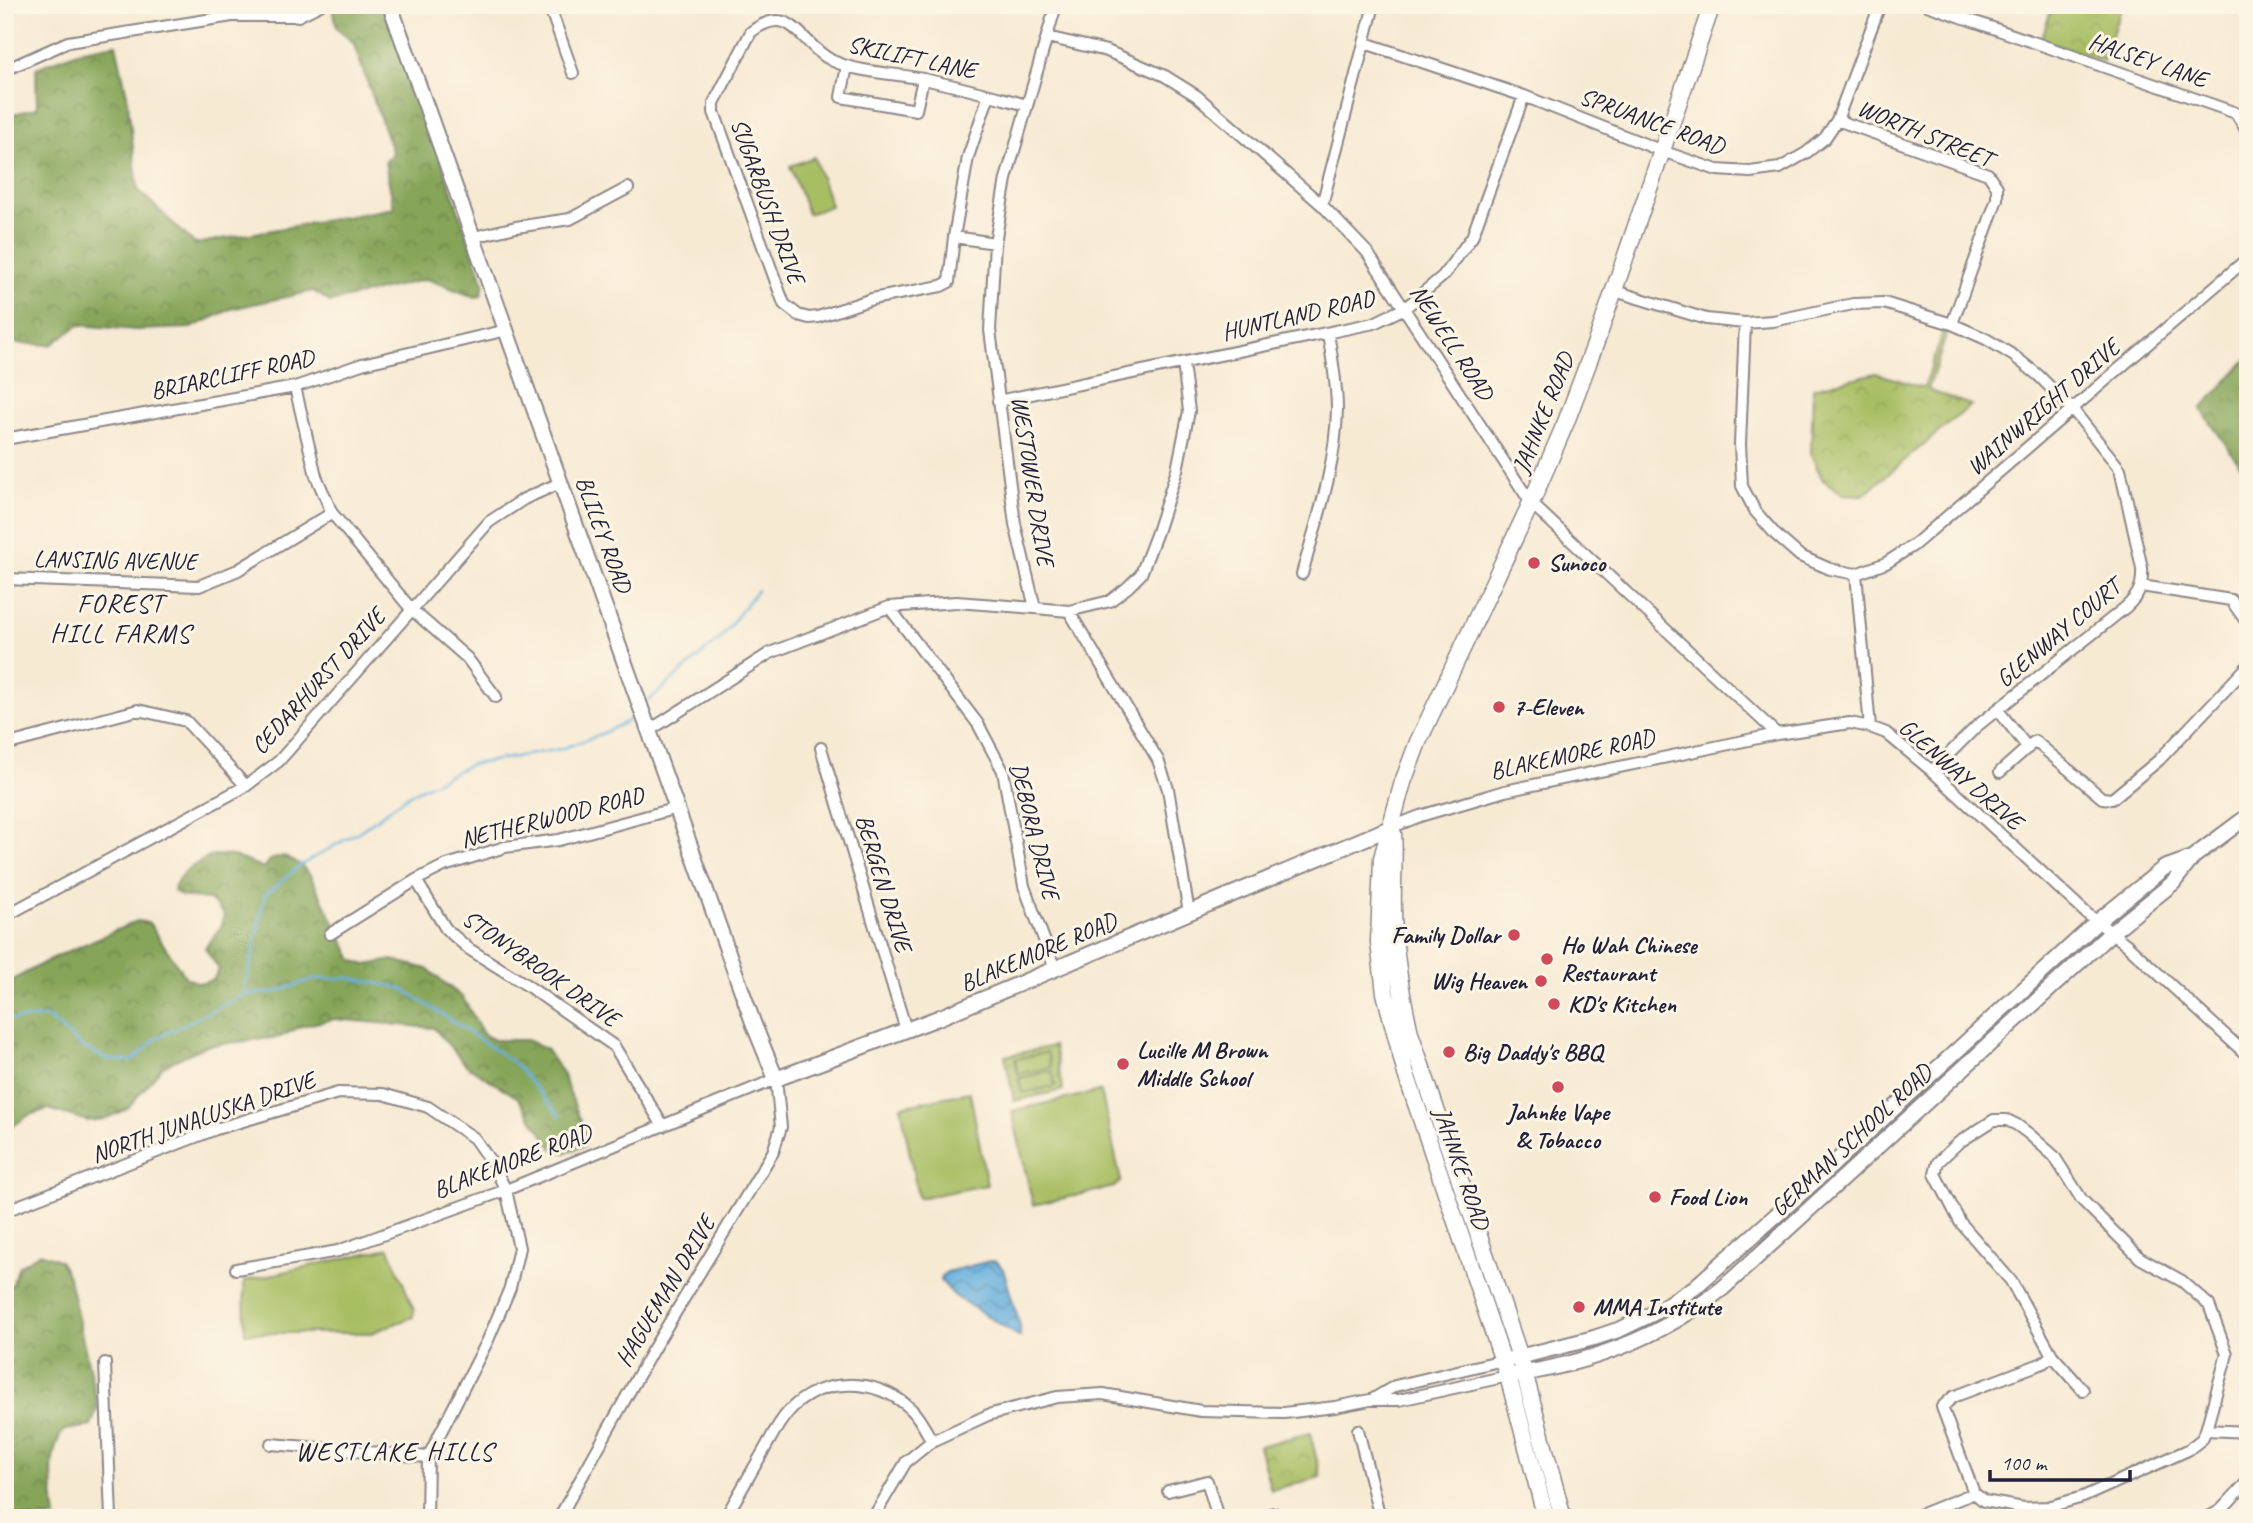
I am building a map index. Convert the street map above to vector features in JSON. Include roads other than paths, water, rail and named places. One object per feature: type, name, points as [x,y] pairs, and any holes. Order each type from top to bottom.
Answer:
[{"type":"main road","name":"JAHNKE ROAD","points":[[1563,1518],[1514,1367],[1406,1074],[1382,975],[1379,909],[1382,858],[1403,782],[1418,742],[1531,503],[1566,422],[1615,290],[1662,151],[1705,7]]},
{"type":"main road","name":"JAHNKE ROAD","points":[[1514,1367],[1546,1518]]},
{"type":"street","points":[[5,70],[68,42],[232,16],[298,16],[320,5]]},
{"type":"street","name":"BLILEY ROAD","points":[[390,5],[754,1025],[776,1079]]},
{"type":"street","points":[[549,5],[573,73]]},
{"type":"street","name":"WESTOWER DRIVE","points":[[1035,608],[1015,524],[989,330],[995,243],[1006,179],[1056,5]]},
{"type":"street","points":[[1322,205],[1374,5]]},
{"type":"street","name":"SPRUANCE ROAD","points":[[1365,43],[1524,96],[1717,170],[1750,172],[1780,168],[1825,138],[1837,120],[1880,5]]},
{"type":"street","name":"HALSEY LANE","points":[[1927,5],[2248,117]]},
{"type":"street","name":"SKILIFT LANE","points":[[760,23],[776,18],[792,21],[824,56],[847,66],[923,79],[1027,105]]},
{"type":"street","name":"SUGARBUSH DRIVE","points":[[760,23],[751,32],[714,103],[714,111],[784,304],[798,314],[809,318],[818,317],[872,299],[941,286],[949,282],[954,237]]},
{"type":"street","name":"NEWELL ROAD","points":[[1047,37],[1107,51],[1180,85],[1197,96],[1322,205],[1367,252],[1531,503],[1777,734]]},
{"type":"street","points":[[847,66],[841,97],[916,110],[923,79]]},
{"type":"street","points":[[989,95],[968,157],[954,237],[995,243]]},
{"type":"street","name":"HUNTLAND ROAD","points":[[998,401],[1374,323],[1405,308],[1443,276],[1472,237],[1524,96]]},
{"type":"street","points":[[2236,113],[2248,133]]},
{"type":"street","name":"WORTH STREET","points":[[1837,120],[1988,174],[1997,187],[1997,199],[1952,324]]},
{"type":"street","points":[[474,237],[570,219],[628,188]]},
{"type":"street","name":"WAINWRIGHT DRIVE","points":[[1856,573],[1886,563],[1914,545],[2248,258]]},
{"type":"street","points":[[1615,290],[1706,318],[1745,323],[1773,321],[1868,303],[1896,305],[1952,324],[1996,345],[2024,363],[2073,410]]},
{"type":"street","points":[[1745,323],[1740,444],[1742,486],[1755,511],[1776,535],[1800,556],[1830,569],[1856,573]]},
{"type":"street","name":"BRIARCLIFF ROAD","points":[[5,439],[295,387],[362,365],[507,330]]},
{"type":"street","points":[[1302,574],[1328,481],[1334,447],[1337,407],[1328,333]]},
{"type":"street","points":[[650,730],[770,653],[889,607],[956,602],[1069,611],[1110,601],[1141,574],[1177,470],[1189,411],[1183,363]]},
{"type":"street","points":[[295,387],[316,476],[332,513],[411,609],[467,658],[496,697]]},
{"type":"street","name":"GLENWAY COURT","points":[[1932,771],[1977,726],[2126,607],[2135,599],[2141,586],[2141,568],[2123,474],[2073,410]]},
{"type":"street","name":"CEDARHURST DRIVE","points":[[5,916],[246,786],[279,761],[489,522],[524,499],[562,482]]},
{"type":"street","name":"LANSING AVENUE","points":[[5,579],[199,586],[238,570],[332,513]]},
{"type":"street","name":"GLENWAY DRIVE","points":[[1856,573],[1870,727],[1886,733],[1932,771],[2248,1056]]},
{"type":"street","name":"GLENWAY COURT","points":[[2141,586],[2231,600],[2248,624]]},
{"type":"street","name":"DEBORA DRIVE","points":[[889,607],[978,724],[1003,771],[1024,886],[1055,969]]},
{"type":"street","points":[[1069,611],[1153,748],[1161,767],[1168,789],[1189,913]]},
{"type":"street","points":[[2000,772],[2035,741],[2102,798],[2112,799],[2159,760],[2248,666]]},
{"type":"street","points":[[5,745],[138,710],[186,721],[246,786]]},
{"type":"street","name":"GLENWAY COURT","points":[[1998,710],[2028,748]]},
{"type":"street","name":"BLAKEMORE ROAD","points":[[236,1269],[338,1251],[506,1190],[776,1079],[906,1030],[1420,816],[1505,791],[1777,734],[1850,723],[1870,727]]},
{"type":"street","name":"BERGEN DRIVE","points":[[821,748],[906,1030]]},
{"type":"street","name":"NETHERWOOD ROAD","points":[[330,934],[416,880],[444,866],[505,847],[559,840],[677,808]]},
{"type":"street","name":"GERMAN SCHOOL ROAD","points":[[1370,1400],[1395,1386],[1623,1348],[1697,1309],[2112,932],[2173,883],[2193,857],[2248,816]]},
{"type":"street","name":"GERMAN SCHOOL ROAD","points":[[873,1518],[906,1462],[932,1441],[988,1415],[1083,1393],[1114,1395],[1200,1411],[1254,1414],[1310,1411],[1370,1400],[1399,1400],[1514,1367],[1621,1329],[1653,1314],[1694,1288],[2097,922],[2164,868],[2193,857]]},
{"type":"street","name":"STONYBROOK DRIVE","points":[[416,880],[446,929],[469,949],[614,1046],[663,1126]]},
{"type":"street","name":"HAGUEMAN DRIVE","points":[[559,1518],[652,1352],[774,1152],[781,1127],[776,1079]]},
{"type":"street","name":"NORTH JUNALUSKA DRIVE","points":[[5,1211],[216,1129],[338,1093],[383,1094],[428,1107],[474,1138],[493,1165],[506,1190],[519,1248],[510,1288],[488,1340],[428,1457]]},
{"type":"street","points":[[2052,1355],[2043,1363],[1954,1397],[1942,1407],[1973,1493],[1984,1502],[2050,1512],[2188,1450],[2202,1439],[2206,1430],[2227,1354],[2209,1305],[2182,1281],[2140,1258],[2082,1200],[2053,1156],[2017,1125],[1994,1120],[1958,1143],[1938,1162],[1935,1174],[1960,1222],[2011,1281],[2052,1355],[2083,1390]]},
{"type":"street","points":[[106,1363],[111,1518]]},
{"type":"street","points":[[725,1518],[781,1421],[795,1405],[819,1390],[844,1384],[883,1390],[919,1418],[932,1441]]},
{"type":"street","points":[[1358,1430],[1380,1518]]},
{"type":"street","points":[[2206,1430],[2248,1432]]},
{"type":"street","points":[[271,1444],[428,1457],[427,1518]]},
{"type":"street","points":[[1168,1491],[1207,1481],[1218,1518]]},
{"type":"street","points":[[2207,1518],[2221,1510],[2248,1481]]},
{"type":"street","points":[[1912,1518],[1973,1493]]},
{"type":"street","points":[[1258,1518],[1274,1513],[1275,1518]]},
{"type":"water","points":[[990,1261],[997,1262],[1003,1269],[1020,1326],[1020,1337],[955,1296],[941,1281],[947,1272]]},
{"type":"waterway","points":[[648,701],[721,638],[757,590]]},
{"type":"waterway","points":[[244,995],[265,895],[301,865],[360,831],[410,794],[469,765],[561,749],[628,721],[636,712]]},
{"type":"waterway","points":[[5,1023],[9,1020],[47,1017],[84,1048],[109,1060],[132,1061],[157,1038],[244,995],[276,992],[313,979],[350,978],[401,988],[460,1026],[514,1063],[560,1116]]},
{"type":"place","name":"Sunoco","points":[[1534,563]]},
{"type":"place","name":"7-Eleven","points":[[1499,707]]},
{"type":"place","name":"Family Dollar","points":[[1514,935]]},
{"type":"place","name":"Ho Wah Chinese Restaurant","points":[[1547,959]]},
{"type":"place","name":"Wig Heaven","points":[[1541,981]]},
{"type":"place","name":"KD's Kitchen","points":[[1554,1004]]},
{"type":"place","name":"Big Daddy's BBQ","points":[[1449,1052]]},
{"type":"place","name":"Lucille M Brown Middle School","points":[[1123,1064]]},
{"type":"place","name":"Jahnke Vape & Tobacco","points":[[1558,1087]]},
{"type":"place","name":"Food Lion","points":[[1655,1197]]},
{"type":"place","name":"MMA Institute","points":[[1579,1307]]},
{"type":"district","name":"FOREST HILL FARMS","points":[[121,618]]},
{"type":"district","name":"WESTLAKE HILLS","points":[[395,1451]]}]
